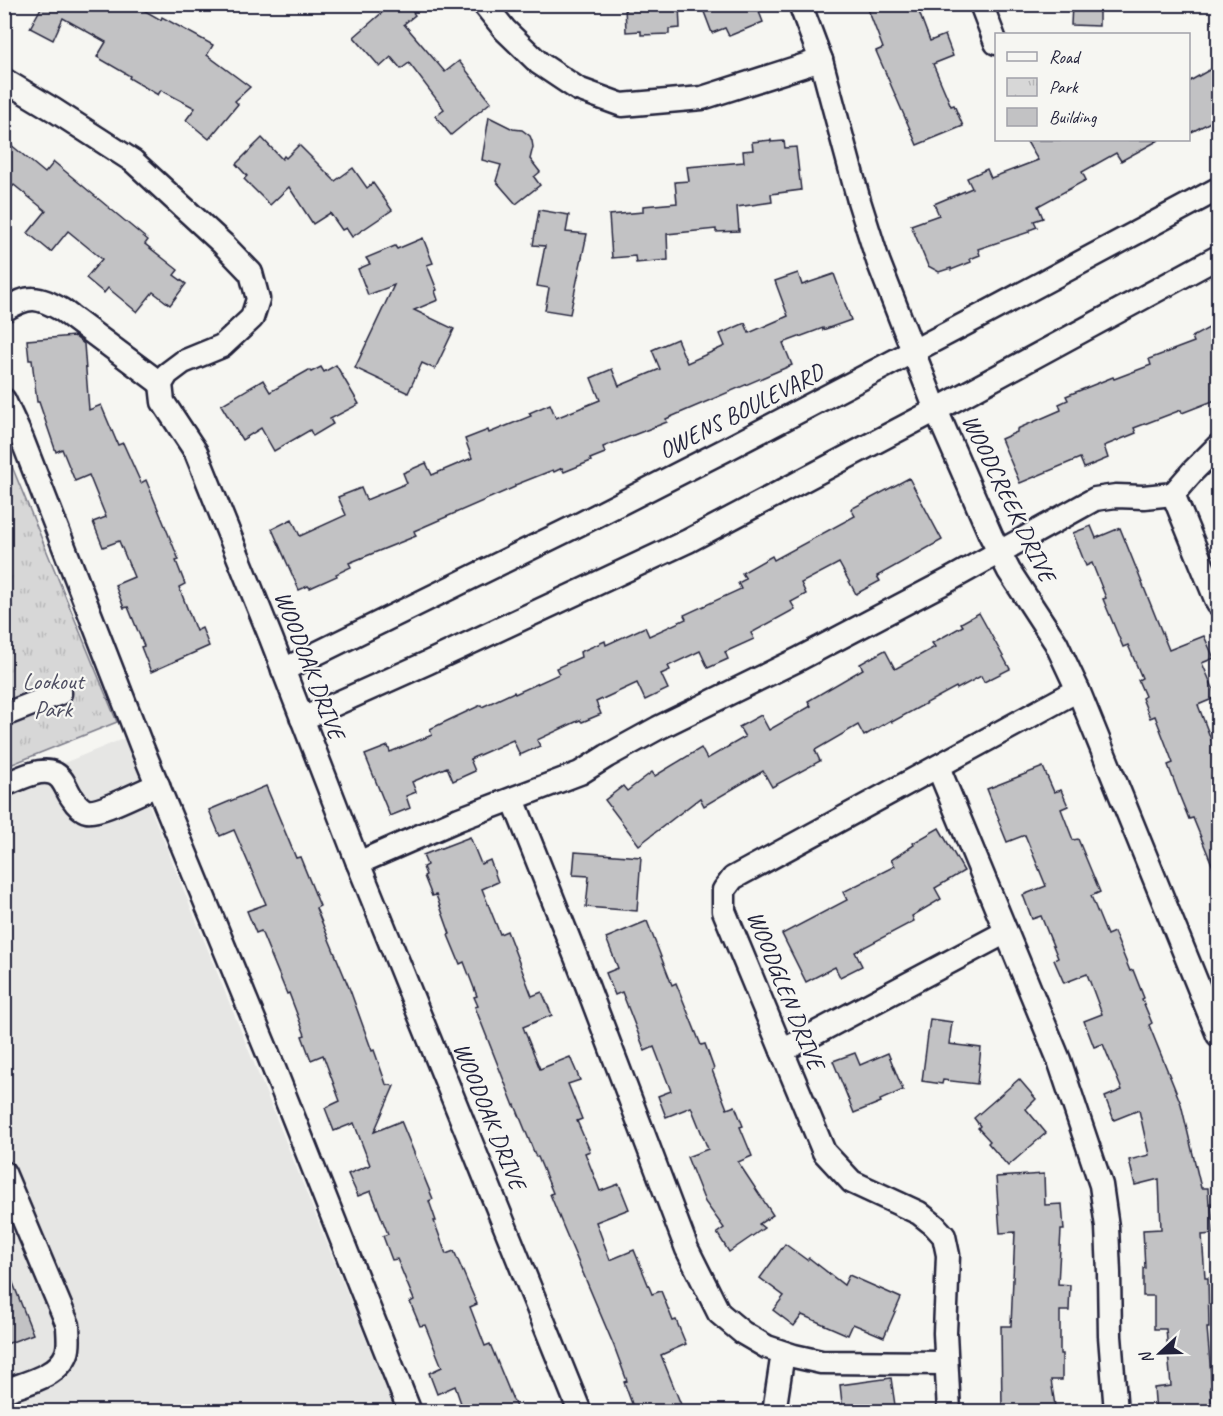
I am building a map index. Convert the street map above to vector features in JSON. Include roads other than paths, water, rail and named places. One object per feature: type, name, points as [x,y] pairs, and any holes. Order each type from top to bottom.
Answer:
[{"type":"street","points":[[484,4],[505,30],[539,63],[578,89],[622,105],[702,98],[821,60]]},
{"type":"street","name":"WOODCREEK DRIVE","points":[[800,4],[821,60],[859,201],[878,261],[912,352],[999,551],[1009,571],[1056,643],[1078,690],[1218,1035]]},
{"type":"street","points":[[981,4],[995,40]]},
{"type":"street","points":[[4,80],[133,161],[251,273],[258,299],[252,318],[222,346],[183,362],[167,374],[161,384],[62,310],[44,300],[30,298],[4,310]]},
{"type":"street","name":"OWENS BOULEVARD","points":[[283,670],[582,523],[912,352],[1218,189]]},
{"type":"street","points":[[302,719],[428,663],[688,541],[1218,257]]},
{"type":"street","name":"WOODOAK DRIVE","points":[[161,384],[163,402],[196,452],[358,862],[580,1412]]},
{"type":"street","points":[[4,400],[22,440],[136,734],[271,1061],[410,1412]]},
{"type":"street","points":[[358,862],[459,819],[580,773],[658,728],[949,580],[1095,499],[1173,494],[1218,446]]},
{"type":"street","points":[[1173,494],[1218,604]]},
{"type":"street","name":"WOODGLEN DRIVE","points":[[949,1412],[945,1333],[948,1255],[944,1236],[919,1213],[852,1182],[824,1152],[724,911],[724,890],[733,878],[1078,690]]},
{"type":"street","points":[[4,715],[60,693]]},
{"type":"street","points":[[938,767],[1059,1060],[1101,1185],[1107,1227],[1110,1336],[1116,1412]]},
{"type":"street","points":[[4,785],[34,773],[56,774],[77,805],[87,811],[99,811],[158,785]]},
{"type":"street","points":[[513,799],[585,980],[687,1249],[720,1313],[743,1333],[767,1347],[821,1362],[946,1363]]},
{"type":"street","points":[[782,1051],[1006,932]]},
{"type":"street","points":[[4,1173],[68,1325],[69,1340],[67,1354],[47,1375],[4,1391]]},
{"type":"street","points":[[774,1412],[783,1353]]},
{"type":"park label","name":"Lookout Park","points":[[53,695]]}]
